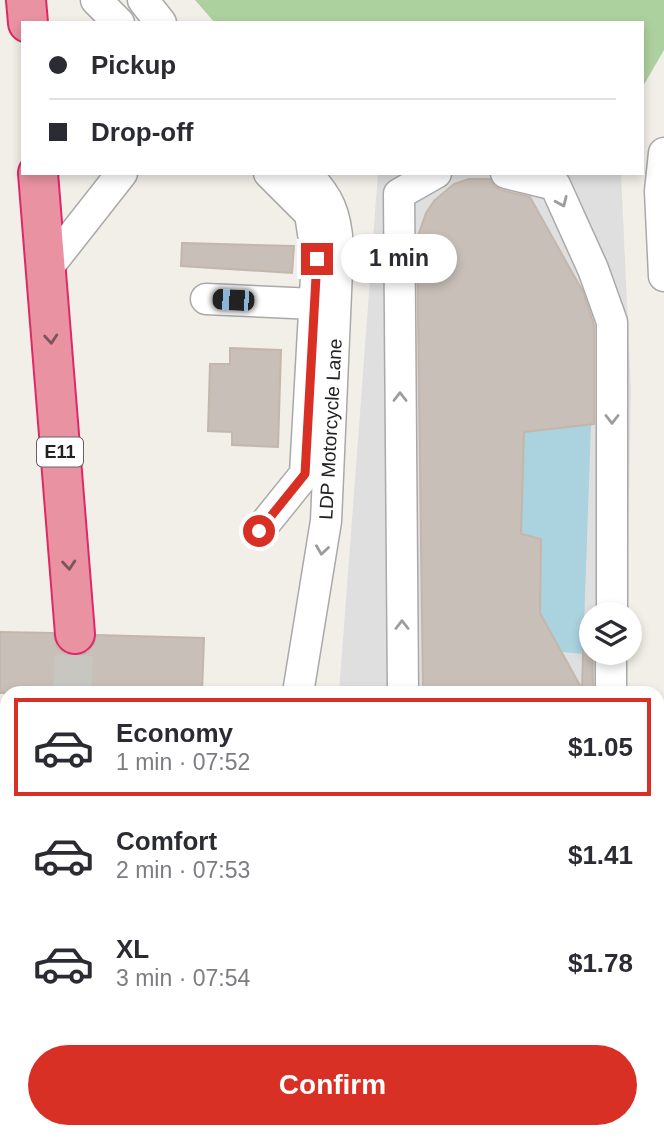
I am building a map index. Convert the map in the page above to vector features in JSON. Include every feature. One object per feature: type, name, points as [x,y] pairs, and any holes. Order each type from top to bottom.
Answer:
[{"type":"highway","points":[[26,0],[28,21]]},
{"type":"highway","name":"E11","points":[[38,175],[75,634]]},
{"type":"street","points":[[96,0],[117,21]]},
{"type":"street","points":[[144,0],[160,21]]},
{"type":"street","points":[[664,153],[660,191],[664,276]]},
{"type":"street","points":[[45,271],[120,175]]},
{"type":"street","points":[[259,531],[305,474],[316,304],[317,259],[310,214],[271,175]]},
{"type":"street","name":"LDP Motorcycle Lane","points":[[299,686],[326,521],[338,247],[336,219],[321,190],[308,175]]},
{"type":"street","points":[[403,686],[399,194],[432,175]]},
{"type":"street","points":[[514,175],[555,185],[593,269],[612,322],[612,602]]},
{"type":"street","points":[[206,299],[316,304]]},
{"type":"street","points":[[611,665],[611,686]]},
{"type":"shaded area","points":[[378,175],[621,175],[631,390],[627,602],[579,602],[579,665],[624,665],[623,686],[340,686]]},
{"type":"green space","points":[[195,0],[664,0],[664,50],[644,85],[644,21],[213,21]]},
{"type":"water","points":[[591,425],[585,602],[579,602],[579,654],[562,652],[540,613],[521,534],[524,432]]},
{"type":"building","points":[[469,179],[490,179],[494,186],[501,190],[530,197],[583,292],[594,325],[594,424],[524,432],[521,534],[541,539],[540,613],[580,686],[423,686],[417,239],[426,213],[434,201],[454,184]]},
{"type":"building","points":[[182,243],[294,246],[292,273],[181,266]]},
{"type":"building","points":[[230,348],[281,350],[278,447],[232,445],[232,432],[208,431],[210,364],[230,364]]},
{"type":"building","points":[[0,632],[53,633],[57,647],[66,654],[76,656],[88,652],[96,635],[204,638],[202,686],[0,686]]},
{"type":"building","points":[[583,665],[593,665],[593,686],[582,686]]},
{"type":"tunnel","points":[[72,686],[75,634]]},
{"type":"route","points":[[259,531],[305,474],[317,259]]}]
